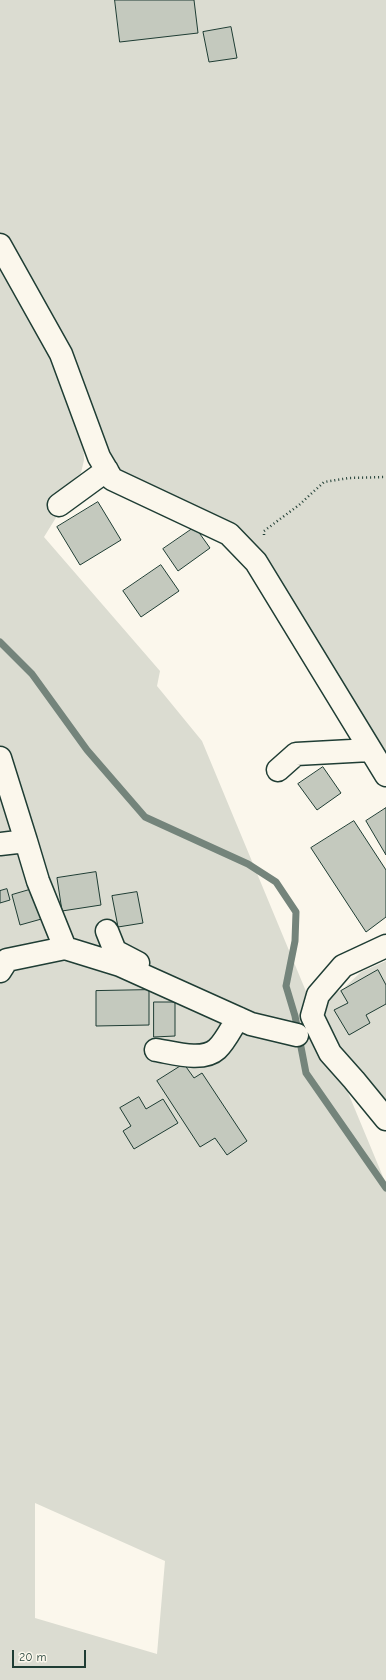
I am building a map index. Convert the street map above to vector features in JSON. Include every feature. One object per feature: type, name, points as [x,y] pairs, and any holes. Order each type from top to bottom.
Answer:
[{"type":"street","points":[[0,244],[61,354],[99,457],[112,479],[229,534],[256,562],[386,775]]},
{"type":"street","points":[[59,505],[107,470]]},
{"type":"street","points":[[278,770],[296,754],[370,750]]},
{"type":"street","points":[[0,758],[38,881],[65,948]]},
{"type":"street","points":[[0,844],[26,840]]},
{"type":"street","points":[[107,931],[115,951],[177,982],[178,992]]},
{"type":"street","points":[[386,946],[344,966],[318,995],[312,1016],[330,1053],[386,1119]]},
{"type":"street","points":[[0,971],[8,960],[65,948],[120,965],[251,1024],[297,1035]]},
{"type":"street","points":[[156,1050],[202,1057],[210,1054],[218,1049],[238,1018]]},
{"type":"path","points":[[262,572],[264,531],[299,505],[324,482],[349,478],[386,477]]},
{"type":"shaded area","points":[[0,0],[386,0],[386,775],[229,534],[206,523],[102,460],[45,343],[83,432],[84,460],[81,473],[49,501],[57,516],[44,537],[160,671],[157,686],[202,741],[386,1184],[386,1680],[0,1680]],"holes":[[[35,1503],[165,1561],[157,1654],[35,1618]]]},
{"type":"shaded area","points":[[386,961],[386,1119],[322,1020],[321,1002],[344,988],[361,972]]},
{"type":"building","points":[[115,0],[194,0],[198,33],[120,42]]},
{"type":"building","points":[[231,27],[237,58],[209,62],[203,32]]},
{"type":"building","points":[[98,502],[121,540],[80,565],[57,527]]},
{"type":"building","points":[[195,527],[210,548],[178,571],[163,549]]},
{"type":"building","points":[[161,565],[179,591],[141,617],[123,591]]},
{"type":"building","points":[[323,767],[341,793],[317,810],[298,784]]},
{"type":"building","points":[[386,808],[386,855],[366,821]]},
{"type":"building","points":[[354,821],[386,870],[386,917],[366,932],[311,848]]},
{"type":"building","points":[[96,872],[101,905],[62,911],[57,878]]},
{"type":"building","points":[[36,888],[45,918],[20,925],[12,895]]},
{"type":"building","points":[[7,889],[10,900],[0,903],[0,891]]},
{"type":"building","points":[[137,892],[143,923],[118,927],[112,896]]},
{"type":"building","points":[[378,970],[386,985],[386,1004],[366,1015],[370,1023],[349,1035],[334,1010],[348,1003],[341,991]]},
{"type":"building","points":[[149,990],[149,1025],[96,1026],[96,991]]},
{"type":"building","points":[[154,1002],[175,1002],[175,1036],[154,1037]]},
{"type":"building","points":[[184,1064],[194,1078],[202,1073],[247,1141],[227,1155],[215,1138],[200,1147],[157,1081]]},
{"type":"building","points":[[139,1097],[146,1109],[163,1099],[178,1123],[134,1149],[123,1131],[131,1126],[120,1108]]},
{"type":"waterway","points":[[0,642],[32,674],[87,750],[145,817],[248,864],[276,882],[296,912],[295,941],[286,986],[295,1016],[306,1073],[386,1188]]}]
